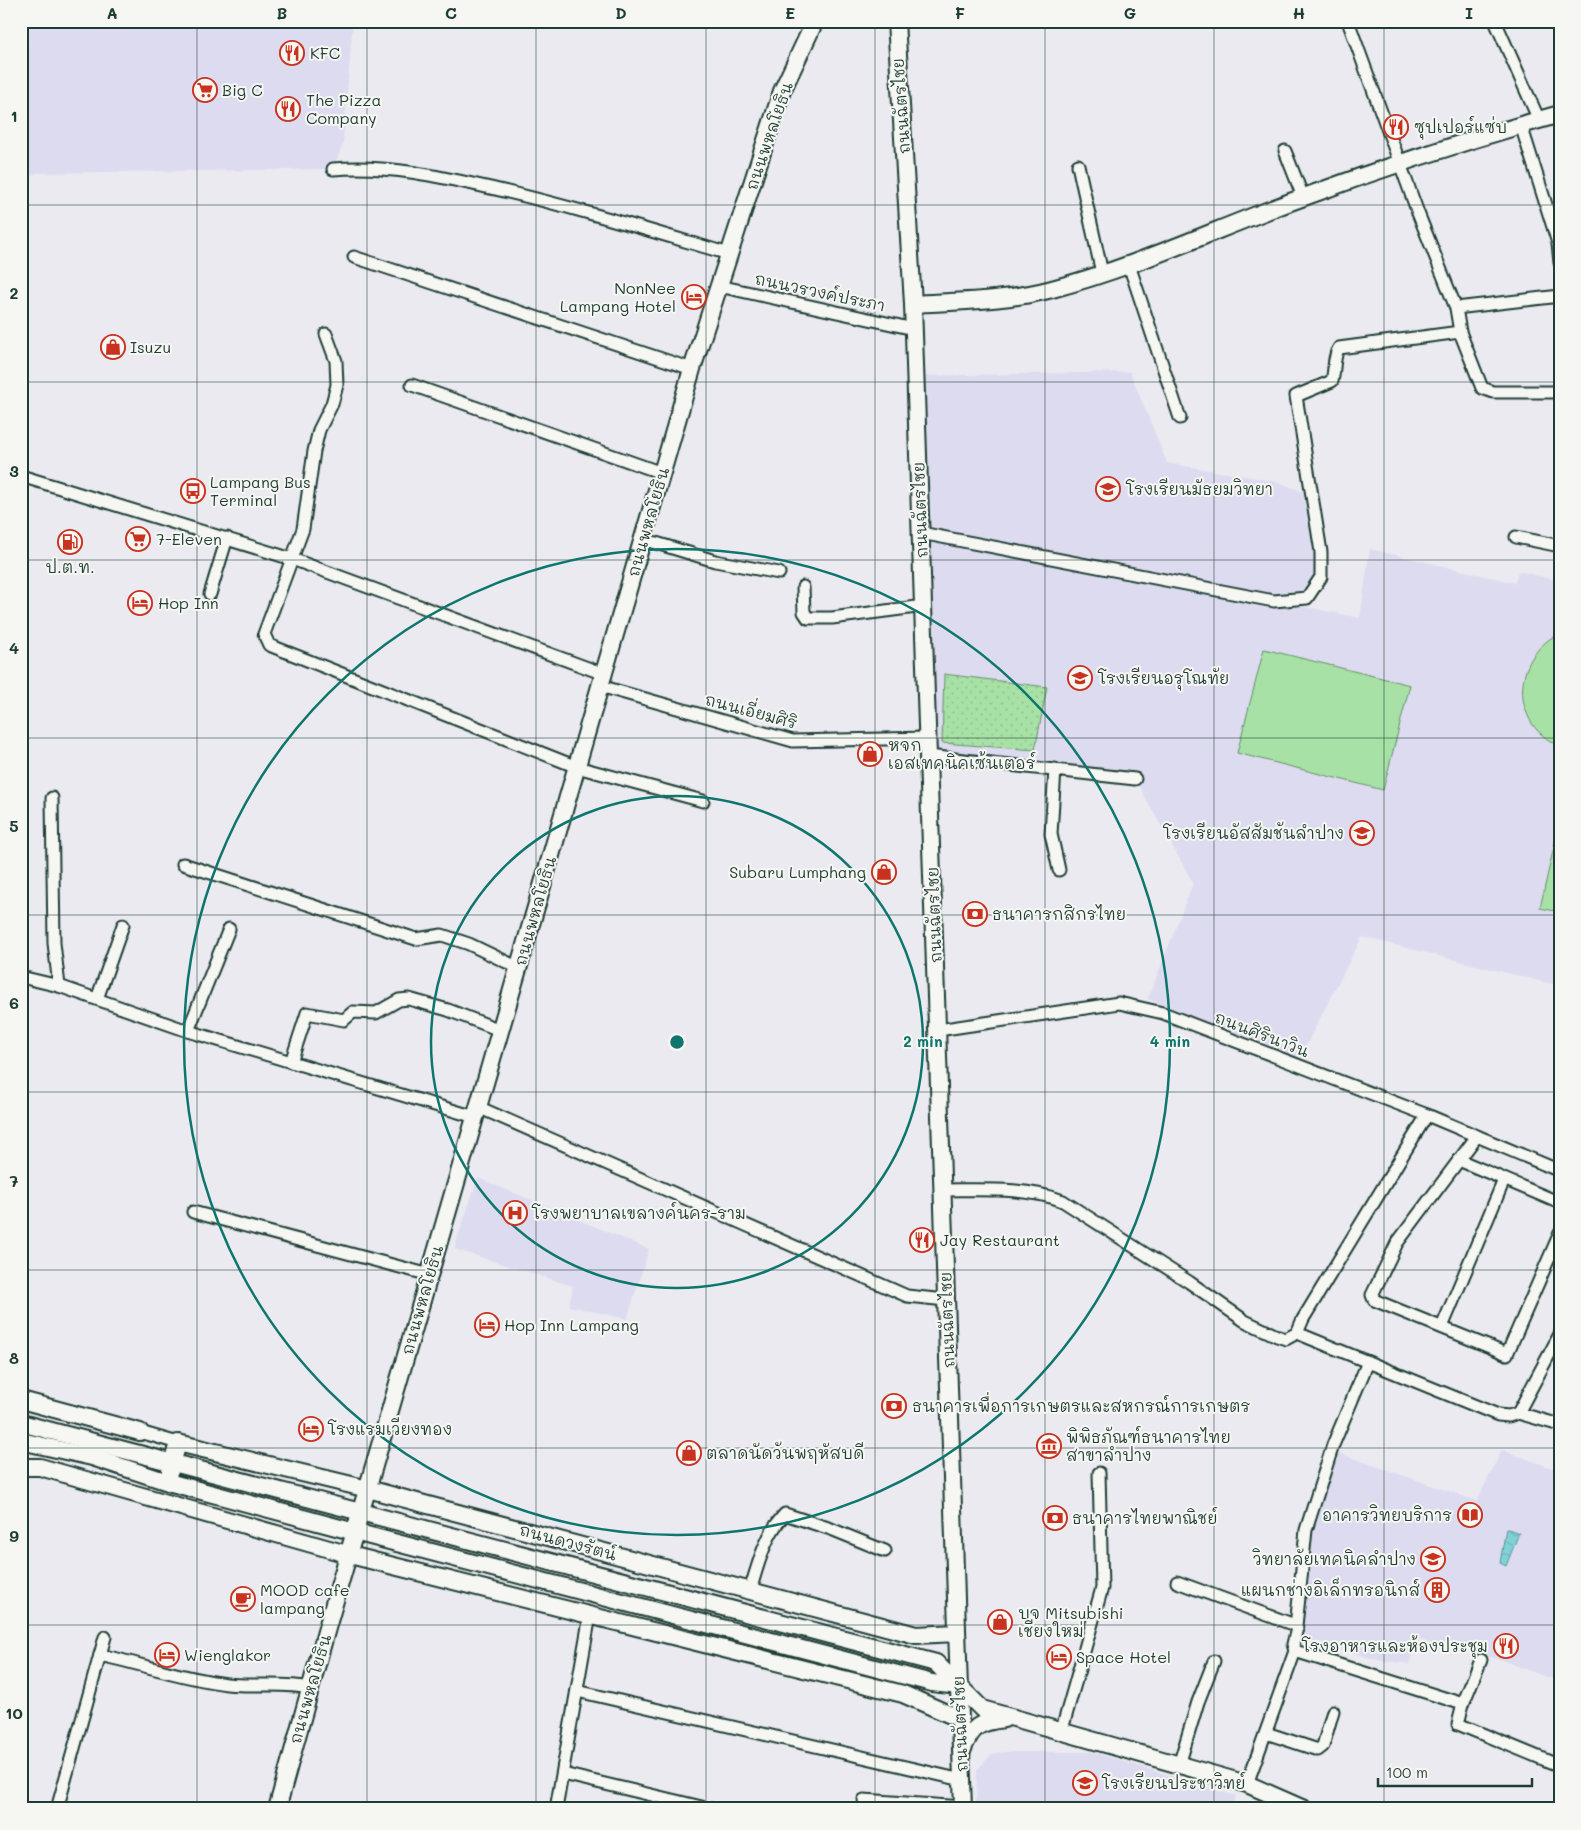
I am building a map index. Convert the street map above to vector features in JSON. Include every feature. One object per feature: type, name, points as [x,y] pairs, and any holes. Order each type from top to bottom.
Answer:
[{"type":"main road","name":"ถนนพหลโยธิน","points":[[277,1809],[361,1511],[692,369],[782,91],[815,21]]},
{"type":"main road","name":"ถนนฉัตรไชย","points":[[896,21],[914,329],[963,1808]]},
{"type":"main road","points":[[913,304],[996,299],[1051,290],[1129,265],[1304,197],[1401,163],[1560,114]]},
{"type":"main road","points":[[21,1400],[140,1432]]},
{"type":"main road","points":[[21,1418],[52,1431]]},
{"type":"main road","points":[[21,1423],[936,1663],[982,1709],[1247,1784],[1304,1809]]},
{"type":"main road","points":[[21,1441],[92,1457],[168,1482],[932,1683],[959,1686]]},
{"type":"main road","points":[[162,1502],[178,1442]]},
{"type":"main road","name":"ถนนดวงรัตน์","points":[[178,1442],[368,1489],[916,1635],[957,1633]]},
{"type":"main road","points":[[21,1450],[92,1457]]},
{"type":"main road","points":[[21,1467],[40,1467],[349,1555],[904,1694],[960,1719]]},
{"type":"main road","points":[[647,1629],[664,1568]]},
{"type":"main road","points":[[961,1753],[966,1740],[983,1722],[1009,1718]]},
{"type":"street","points":[[1348,21],[1456,308],[1460,332],[1482,388],[1493,392],[1560,392]]},
{"type":"street","points":[[1495,21],[1539,120]]},
{"type":"street","points":[[1521,125],[1559,243],[1560,263]]},
{"type":"street","points":[[1285,151],[1304,197]]},
{"type":"street","points":[[1078,165],[1102,273]]},
{"type":"street","points":[[333,169],[350,167],[379,169],[436,176],[465,182],[548,201],[730,254]]},
{"type":"street","points":[[354,257],[692,369]]},
{"type":"street","points":[[1129,265],[1180,418]]},
{"type":"street","name":"ถนนวรวงค์ประภา","points":[[719,286],[914,329]]},
{"type":"street","points":[[1456,308],[1560,296]]},
{"type":"street","points":[[921,533],[1274,601],[1307,598],[1321,577],[1321,552],[1296,396],[1332,381],[1338,348],[1460,332]]},
{"type":"street","points":[[326,334],[336,361],[337,385],[319,430],[303,529],[264,634],[269,645],[577,767],[703,801]]},
{"type":"street","points":[[412,385],[662,473]]},
{"type":"street","name":"ถนนเอี่ยมศิริ","points":[[21,476],[292,559],[602,680],[793,741],[928,738]]},
{"type":"street","points":[[1516,536],[1560,546]]},
{"type":"street","points":[[210,594],[227,538]]},
{"type":"street","points":[[643,539],[715,561],[779,573]]},
{"type":"street","points":[[803,587],[804,612],[808,618],[848,616],[924,606]]},
{"type":"street","points":[[928,756],[1135,779]]},
{"type":"street","points":[[1055,769],[1051,834],[1058,870]]},
{"type":"street","points":[[52,798],[54,943],[59,986]]},
{"type":"street","points":[[183,864],[416,939],[442,935],[469,944],[519,968]]},
{"type":"street","points":[[97,999],[123,925]]},
{"type":"street","points":[[188,1032],[229,928]]},
{"type":"street","points":[[21,978],[59,986],[188,1032],[477,1112],[906,1296],[946,1300]]},
{"type":"street","points":[[291,1062],[307,1013],[344,1020],[353,1012],[376,1013],[399,1000],[409,999],[448,1010],[500,1030]]},
{"type":"street","name":"ถนนศิรินาวิน","points":[[938,1030],[1119,1004],[1163,1013],[1427,1115],[1560,1171]]},
{"type":"street","points":[[943,1190],[996,1190],[1051,1196],[1063,1201],[1189,1282],[1245,1321],[1277,1336],[1286,1338],[1297,1333],[1303,1319],[1427,1115]]},
{"type":"street","points":[[1477,1136],[1397,1243],[1372,1295],[1374,1300],[1507,1354],[1560,1233]]},
{"type":"street","points":[[1458,1160],[1560,1203]]},
{"type":"street","points":[[1442,1327],[1504,1180]]},
{"type":"street","points":[[193,1212],[430,1275]]},
{"type":"street","points":[[1297,1333],[1498,1415],[1509,1416],[1518,1413],[1560,1425]]},
{"type":"street","points":[[1518,1413],[1560,1334]]},
{"type":"street","points":[[1247,1784],[1295,1651],[1306,1530],[1333,1445],[1368,1362]]},
{"type":"street","points":[[140,1432],[178,1442]]},
{"type":"street","points":[[1061,1732],[1102,1588],[1099,1473]]},
{"type":"street","points":[[750,1591],[764,1546],[785,1514],[831,1529],[885,1551]]},
{"type":"street","points":[[1177,1582],[1296,1626]]},
{"type":"street","points":[[556,1809],[590,1615]]},
{"type":"street","points":[[57,1809],[105,1637]]},
{"type":"street","points":[[1295,1651],[1463,1704]]},
{"type":"street","points":[[100,1655],[212,1681],[262,1686],[289,1683],[310,1688]]},
{"type":"street","points":[[1481,1660],[1463,1704],[1458,1724],[1560,1766]]},
{"type":"street","points":[[1179,1765],[1198,1702],[1214,1661]]},
{"type":"street","points":[[577,1691],[962,1780]]},
{"type":"street","points":[[1266,1733],[1318,1750],[1323,1746],[1333,1711]]},
{"type":"street","points":[[563,1774],[710,1809]]},
{"type":"street","points":[[864,1800],[963,1808]]},
{"type":"shaded area","name":"Big C","points":[[28,21],[353,21],[343,143],[333,169],[36,173],[27,179],[24,170]]},
{"type":"shaded area","points":[[1130,372],[1167,463],[1279,482],[1312,496],[1321,577],[1307,598],[1277,601],[1360,618],[1370,549],[1515,583],[1518,571],[1560,581],[1560,986],[1362,937],[1299,1059],[1148,999],[1193,883],[1135,779],[928,756],[916,376]]},
{"type":"shaded area","name":"โรงพยาบาลเขลางค์นคร-ราม","points":[[478,1178],[649,1249],[627,1319],[569,1306],[573,1286],[454,1249]]},
{"type":"shaded area","name":"วิทยาลัยเทคนิคลำปาง","points":[[1502,1450],[1560,1471],[1560,1682],[1453,1642],[1449,1648],[1435,1646],[1415,1637],[1410,1664],[1373,1659],[1316,1641],[1301,1643],[1298,1622],[1312,1524],[1338,1453],[1477,1501]]},
{"type":"shaded area","name":"โรงเรียนประชาวิทย์","points":[[1006,1752],[1093,1752],[1236,1796],[1231,1809],[976,1809],[977,1770],[992,1754]]},
{"type":"green space","points":[[1560,633],[1560,747],[1542,735],[1529,718],[1524,706],[1523,681],[1526,669],[1539,648]]},
{"type":"green space","points":[[1264,649],[1410,685],[1383,790],[1237,753]]},
{"type":"green space","points":[[944,674],[1047,687],[1035,750],[942,743]]},
{"type":"green space","points":[[1557,833],[1560,833],[1560,912],[1540,908]]},
{"type":"water","points":[[1506,1528],[1519,1533],[1506,1566],[1500,1563]]},
{"type":"place","name":"KFC","points":[[292,53]]},
{"type":"place","name":"Big C","points":[[205,90]]},
{"type":"place","name":"The Pizza Company","points":[[288,109]]},
{"type":"place","name":"ซุปเปอร์แซ่บ","points":[[1396,127]]},
{"type":"place","name":"NonNee Lampang Hotel","points":[[694,297]]},
{"type":"place","name":"Isuzu","points":[[113,347]]},
{"type":"place","name":"โรงเรียนมัธยมวิทยา","points":[[1108,489]]},
{"type":"place","name":"Lampang Bus Terminal","points":[[193,491]]},
{"type":"place","name":"7-Eleven","points":[[138,539]]},
{"type":"place","name":"ป.ต.ท.","points":[[70,542]]},
{"type":"place","name":"Hop Inn","points":[[140,603]]},
{"type":"place","name":"โรงเรียนอรุโณทัย","points":[[1080,678]]},
{"type":"place","name":"หจก เอสเทคนิคเซ้นเตอร์","points":[[870,754]]},
{"type":"place","name":"โรงเรียนอัสสัมชันลำปาง","points":[[1362,833]]},
{"type":"place","name":"Subaru Lumphang","points":[[884,872]]},
{"type":"place","name":"ธนาคารกสิกรไทย","points":[[975,914]]},
{"type":"place","name":"โรงพยาบาลเขลางค์นคร-ราม","points":[[515,1213]]},
{"type":"place","name":"Jay Restaurant","points":[[922,1240]]},
{"type":"place","name":"Hop Inn Lampang","points":[[487,1325]]},
{"type":"place","name":"ธนาคารเพื่อการเกษตรและสหกรณ์การเกษตร","points":[[894,1406]]},
{"type":"place","name":"โรงแรมเวียงทอง","points":[[311,1429]]},
{"type":"place","name":"พิพิธภัณฑ์ธนาคารไทย สาขาลำปาง","points":[[1049,1446]]},
{"type":"place","name":"ตลาดนัดวันพฤหัสบดี","points":[[689,1453]]},
{"type":"place","name":"อาคารวิทยบริการ","points":[[1470,1515]]},
{"type":"place","name":"ธนาคารไทยพาณิชย์","points":[[1055,1518]]},
{"type":"place","name":"วิทยาลัยเทคนิคลำปาง","points":[[1433,1559]]},
{"type":"place","name":"แผนกช่างอิเล็กทรอนิกส์","points":[[1437,1590]]},
{"type":"place","name":"MOOD cafe lampang","points":[[243,1599]]},
{"type":"place","name":"บจ Mitsubishi เชียงใหม่","points":[[1000,1622]]},
{"type":"place","name":"โรงอาหารและห้องประชุม","points":[[1506,1646]]},
{"type":"place","name":"Wienglakor","points":[[167,1655]]},
{"type":"place","name":"Space Hotel","points":[[1059,1657]]},
{"type":"place","name":"โรงเรียนประชาวิทย์","points":[[1085,1783]]}]
